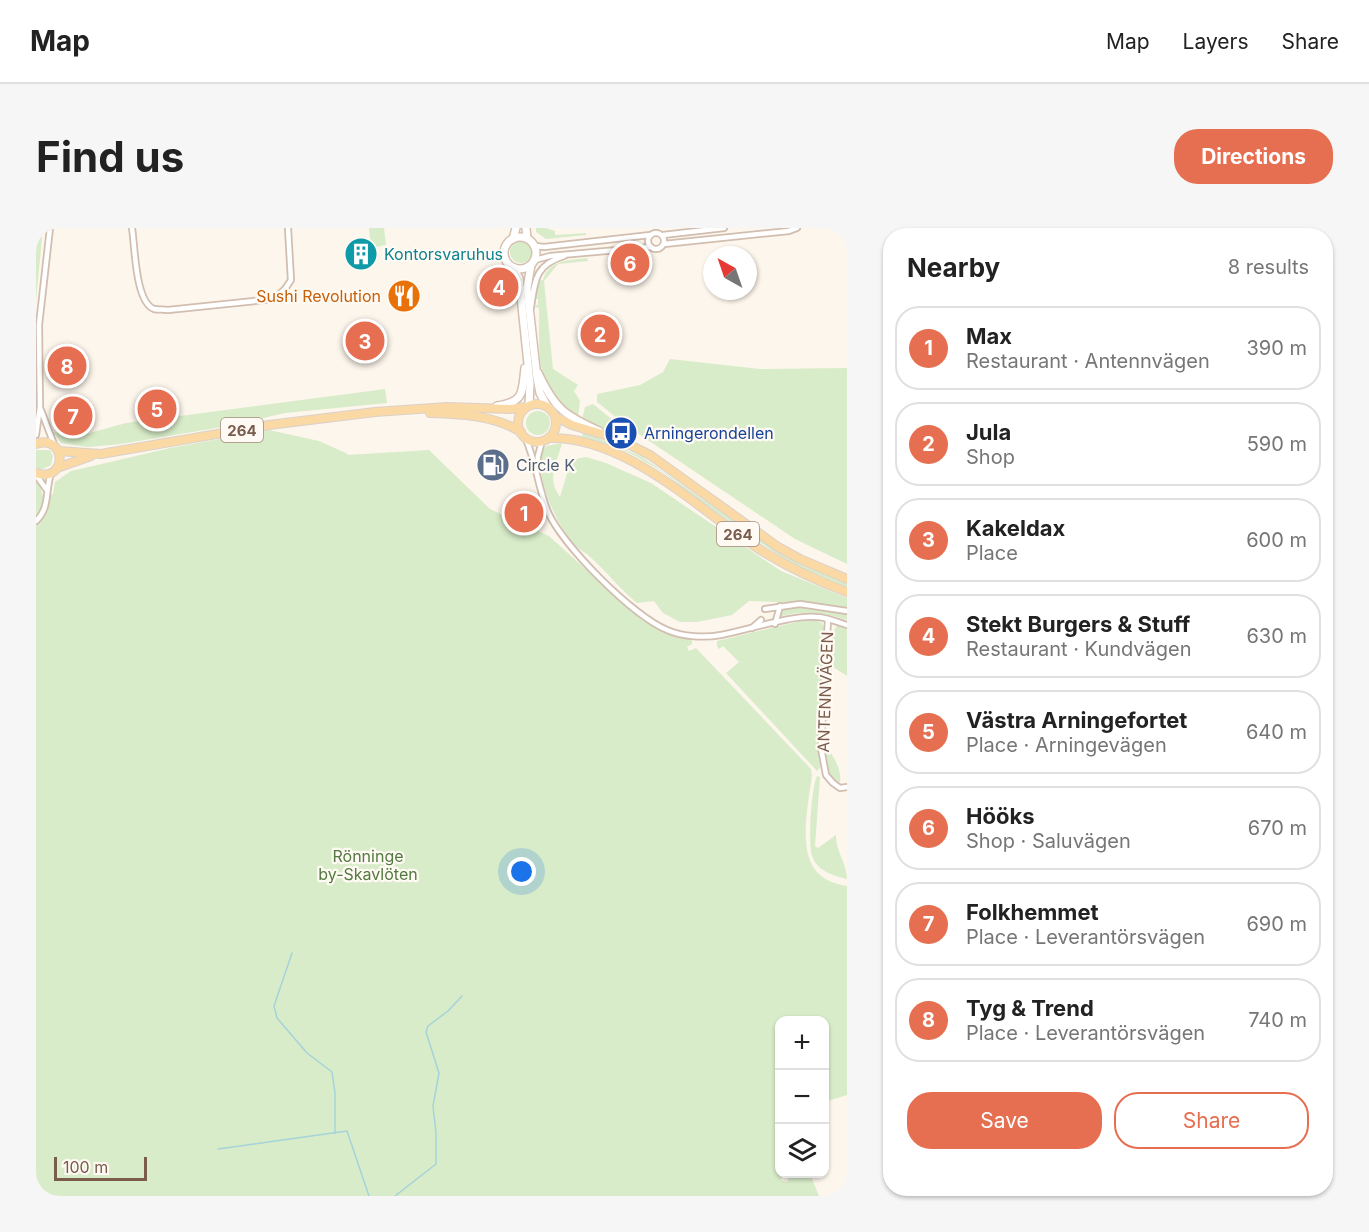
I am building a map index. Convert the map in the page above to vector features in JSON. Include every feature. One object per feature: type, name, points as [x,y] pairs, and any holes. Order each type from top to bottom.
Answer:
[{"type":"main road","name":"264","points":[[36,474],[42,475],[95,454],[269,425],[389,411],[447,407],[511,409],[535,404],[547,406],[556,417],[572,425],[618,439],[663,463],[778,547],[847,579]]},
{"type":"main road","points":[[523,435],[519,418],[528,406]]},
{"type":"main road","name":"264","points":[[389,411],[447,413],[506,422],[533,441],[581,440],[617,454],[675,488],[767,554],[798,572],[847,592]]},
{"type":"main road","points":[[545,440],[556,429],[556,417]]},
{"type":"main road","name":"264","points":[[36,444],[45,442],[57,449],[95,454]]},
{"type":"main road","points":[[54,470],[60,459],[57,449]]},
{"type":"street","points":[[36,435],[40,407],[38,325],[50,228]]},
{"type":"street","points":[[132,228],[140,288],[144,301],[153,309],[274,298],[285,289],[291,280],[288,228]]},
{"type":"street","points":[[516,228],[513,239],[505,246],[504,252],[506,260],[514,268],[519,278],[531,395],[528,406]]},
{"type":"street","points":[[526,228],[527,238],[535,246],[544,247],[650,235],[655,232],[663,235],[724,228]]},
{"type":"street","points":[[514,268],[523,269],[550,256],[651,247],[657,249],[664,244],[789,231],[797,228]]},
{"type":"street","points":[[650,235],[648,242],[651,247]]},
{"type":"street","points":[[663,235],[664,244]]},
{"type":"street","points":[[513,239],[527,238]]},
{"type":"street","points":[[535,246],[536,255],[528,288],[540,393],[547,406]]},
{"type":"street","points":[[530,313],[538,272],[548,263],[574,253]]},
{"type":"street","points":[[479,409],[516,400],[523,392],[526,360]]},
{"type":"street","points":[[536,368],[548,393],[562,411],[618,439]]},
{"type":"street","points":[[40,407],[57,449]]},
{"type":"street","name":"ANTENNVÄGEN","points":[[523,435],[549,513],[564,539],[589,567],[652,622],[669,631],[694,636],[719,636],[808,617],[828,619],[847,625]]},
{"type":"street","name":"ANTENNVÄGEN","points":[[537,474],[538,456],[545,440]]},
{"type":"street","points":[[36,521],[43,515],[46,489],[54,470]]},
{"type":"street","points":[[36,474],[46,489]]},
{"type":"street","points":[[765,609],[800,604],[847,611]]},
{"type":"street","points":[[775,624],[780,606]]},
{"type":"street","name":"ANTENNVÄGEN","points":[[828,619],[821,748],[826,776],[840,788],[847,787]]},
{"type":"street","name":"ANTENNVÄGEN","points":[[752,628],[761,620]]},
{"type":"green space","points":[[39,228],[43,228],[36,300],[36,233]]},
{"type":"green space","points":[[369,228],[384,228],[386,245],[371,248]]},
{"type":"green space","points":[[536,228],[555,231],[555,235],[586,233],[586,235],[546,239],[536,232]]},
{"type":"green space","points":[[521,241],[529,244],[532,252],[529,260],[521,263],[513,260],[510,252],[513,244]]},
{"type":"green space","points":[[587,258],[588,261],[558,264],[544,281],[553,369],[578,385],[574,391],[580,401],[578,419],[559,404],[545,383],[540,358],[539,308],[535,307],[538,299],[536,299],[535,288],[537,281],[543,280],[550,268],[560,262]]},
{"type":"green space","points":[[670,359],[760,369],[847,368],[847,564],[795,539],[627,426],[597,402],[597,394],[640,385],[663,372]]},
{"type":"green space","points":[[385,389],[387,403],[285,413],[234,425],[121,444],[88,447],[61,443],[53,432],[86,434],[126,423]]},
{"type":"green space","points":[[593,404],[619,425],[622,431],[607,430],[582,420],[585,407]]},
{"type":"green space","points":[[538,411],[543,412],[549,418],[549,428],[543,434],[538,435],[533,434],[527,428],[526,423],[527,418],[533,412]]},
{"type":"green space","name":"Rönninge by-Skavlöten","points":[[269,430],[319,441],[347,455],[429,450],[490,509],[549,536],[643,621],[666,634],[674,632],[683,638],[692,640],[692,644],[687,647],[689,651],[696,648],[811,769],[806,825],[807,851],[811,863],[820,875],[831,882],[847,886],[847,1095],[829,1101],[829,1016],[775,1016],[775,1178],[782,1178],[780,1180],[787,1182],[788,1178],[812,1178],[819,1196],[36,1196],[36,481],[39,483],[43,496],[53,494],[55,482],[71,471],[170,448]]},
{"type":"green space","points":[[583,431],[642,457],[760,539],[802,565],[847,583],[847,587],[790,563],[661,471],[617,447],[582,436]]},
{"type":"green space","points":[[562,443],[553,477],[560,497],[571,460],[586,457],[606,463],[651,483],[781,571],[847,598],[847,609],[815,603],[749,601],[732,615],[697,622],[680,622],[663,613],[654,601],[637,603],[575,545],[553,510],[543,482],[542,456],[546,446]]},
{"type":"green space","points":[[36,450],[50,450],[53,456],[51,465],[41,470],[36,469]]},
{"type":"green space","points":[[803,606],[847,613],[847,620],[812,613],[796,613],[778,617],[784,608]]},
{"type":"green space","points":[[814,620],[822,623],[824,627],[818,747],[821,767],[817,771],[726,673],[739,662],[723,646],[719,649],[717,646],[717,641]]},
{"type":"green space","points":[[837,626],[847,629],[847,676],[833,667],[831,671],[828,669],[832,633]]},
{"type":"green space","points":[[828,748],[839,769],[840,782],[835,782],[828,773],[823,752]]},
{"type":"green space","points":[[817,776],[820,777],[815,846],[818,848],[836,835],[847,879],[822,869],[812,856],[811,816]]},
{"type":"waterway","points":[[292,953],[274,1006],[277,1018],[307,1053],[332,1072],[335,1093],[335,1133]]},
{"type":"waterway","points":[[395,1196],[436,1164],[433,1106],[439,1073],[426,1032],[428,1026],[448,1011],[462,996]]},
{"type":"waterway","points":[[218,1149],[347,1131],[369,1196]]},
{"type":"place","name":"Kontorsvaruhus","points":[[361,254]]},
{"type":"place","name":"Hööks","points":[[630,263]]},
{"type":"place","name":"Stekt Burgers & Stuff","points":[[499,287]]},
{"type":"place","name":"Sushi Revolution","points":[[404,296]]},
{"type":"place","name":"Jula","points":[[600,334]]},
{"type":"place","name":"Kakeldax","points":[[365,341]]},
{"type":"place","name":"Tyg & Trend","points":[[67,366]]},
{"type":"place","name":"Västra Arningefortet","points":[[157,409]]},
{"type":"place","name":"Folkhemmet","points":[[73,416]]},
{"type":"place","name":"Arningerondellen","points":[[621,433]]},
{"type":"place","name":"Circle K","points":[[493,465]]},
{"type":"place","name":"Max","points":[[524,513]]}]
